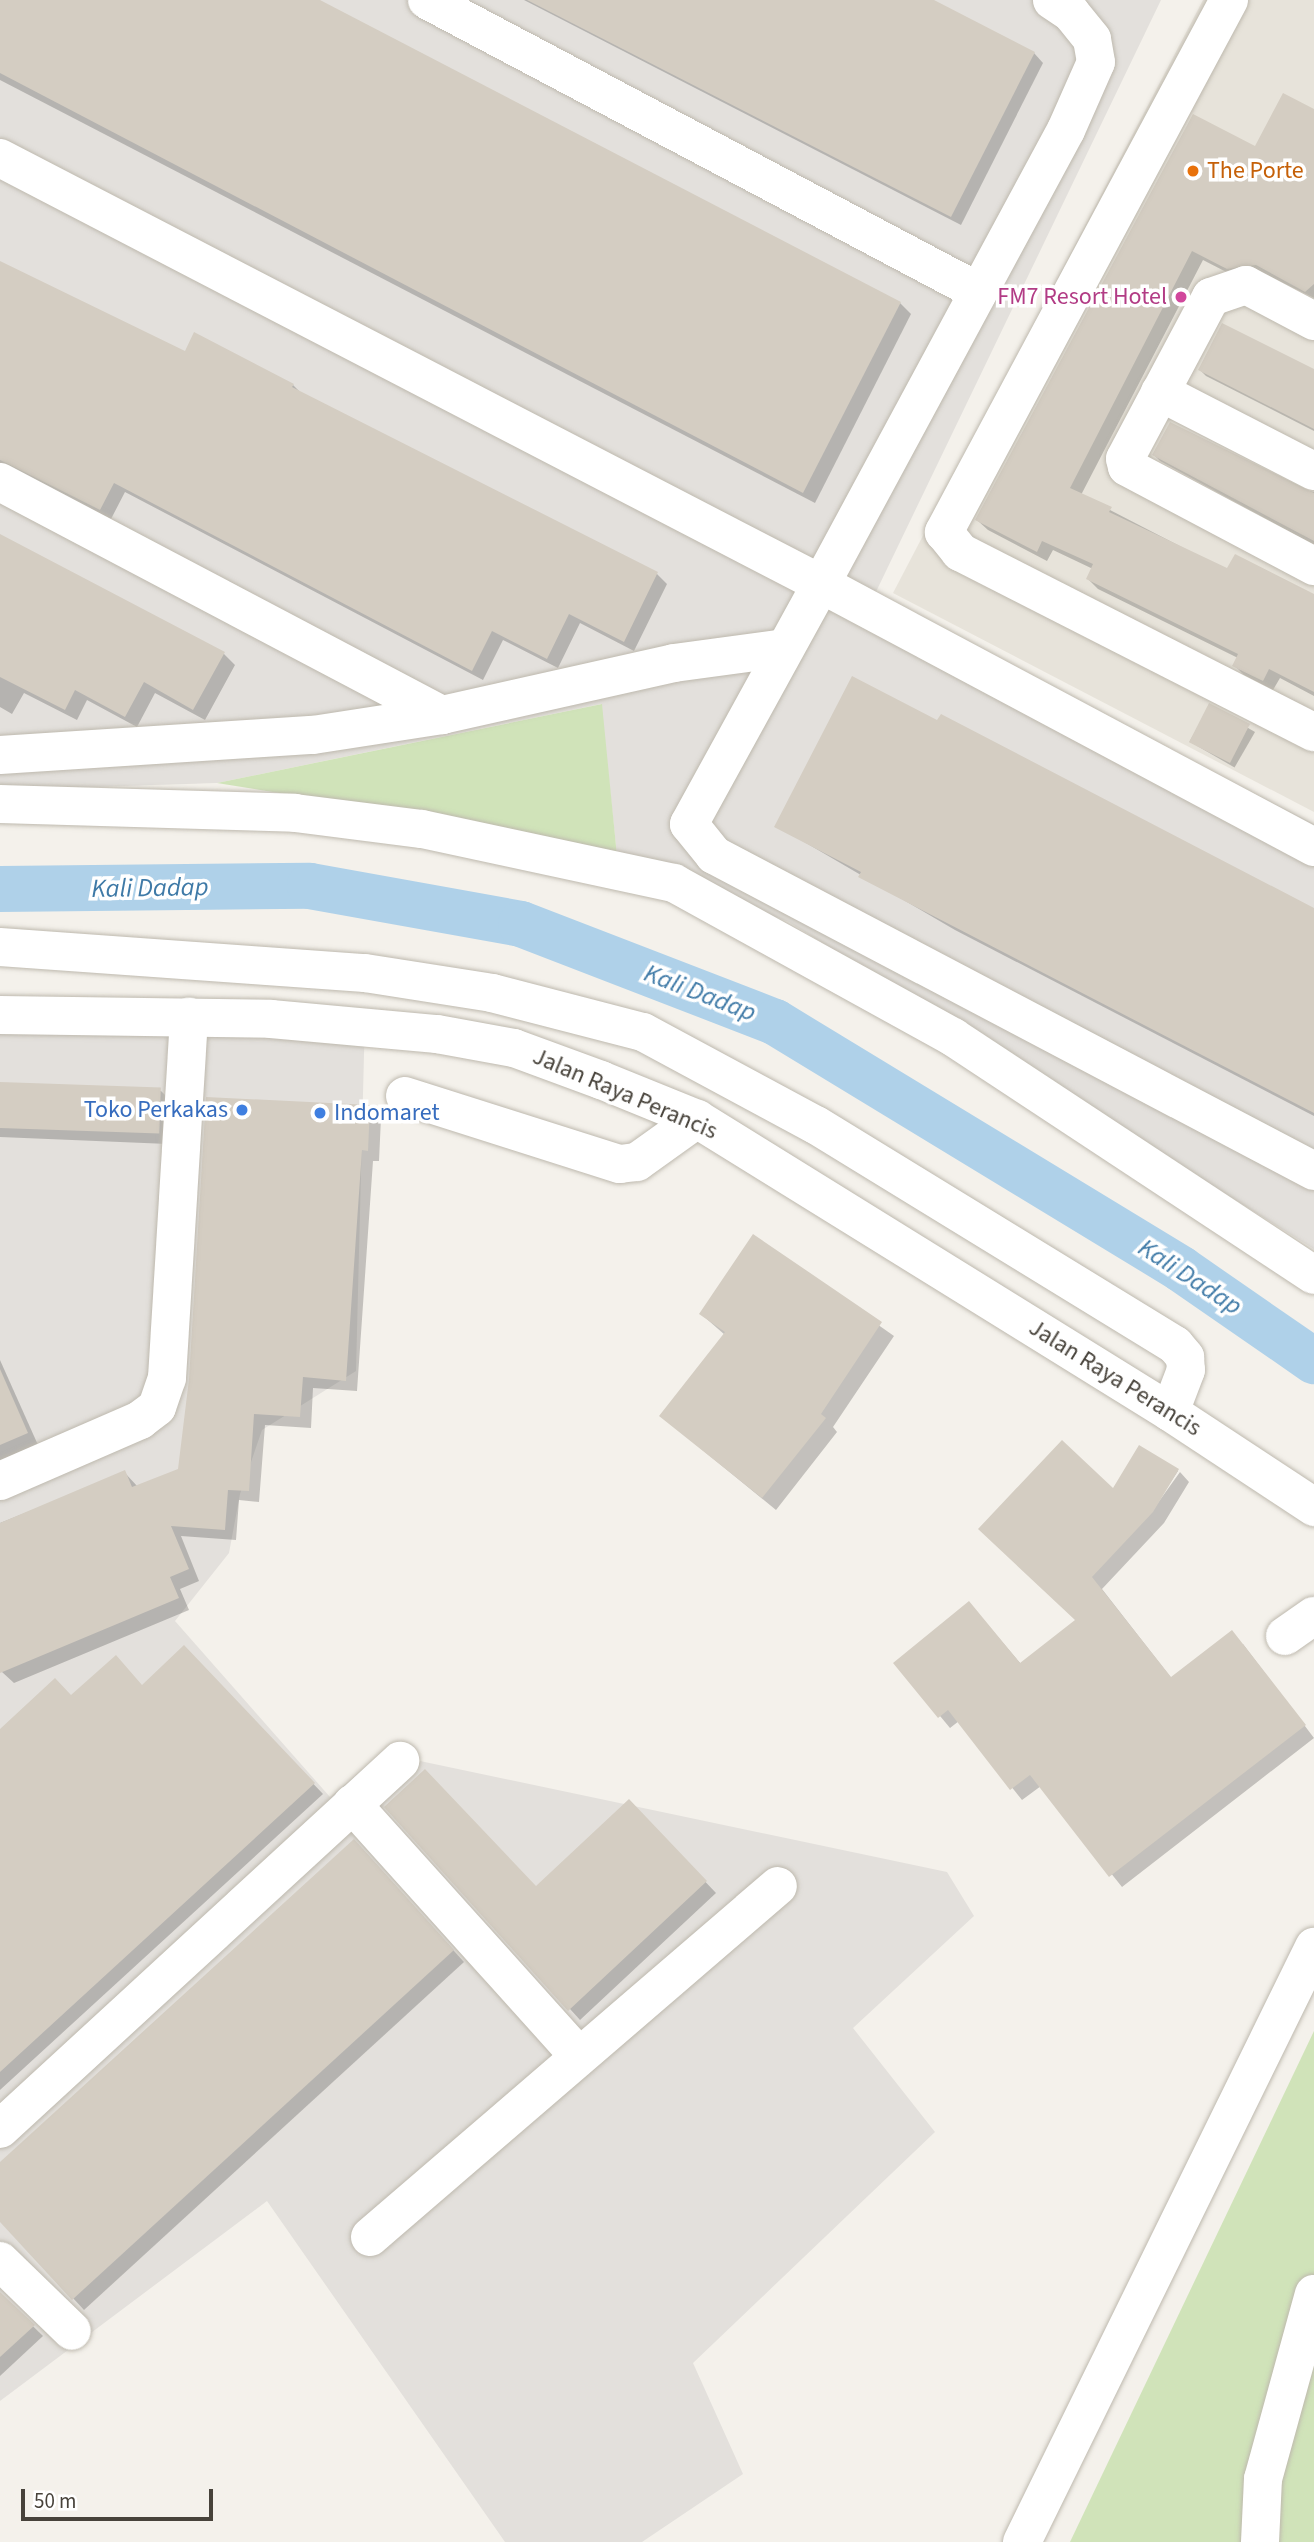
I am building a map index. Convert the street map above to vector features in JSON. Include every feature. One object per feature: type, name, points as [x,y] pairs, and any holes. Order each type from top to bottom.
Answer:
[{"type":"street","points":[[427,0],[979,292]]},
{"type":"street","points":[[1052,0],[1071,13],[1091,39],[1096,62],[1066,130],[689,824],[699,842],[714,855],[1314,1171]]},
{"type":"street","points":[[1229,0],[944,532],[960,552],[1314,732]]},
{"type":"street","points":[[0,158],[821,584],[1314,847]]},
{"type":"street","points":[[1314,321],[1246,285],[1211,296],[1125,459],[1127,467],[1314,566]]},
{"type":"street","points":[[1166,381],[1314,443]]},
{"type":"street","points":[[1166,381],[1314,471]]},
{"type":"street","points":[[0,482],[442,715]]},
{"type":"street","points":[[0,755],[299,736],[442,715],[674,663],[785,648]]},
{"type":"street","points":[[0,804],[295,813],[422,829],[674,883],[953,1037],[1314,1275]]},
{"type":"street","points":[[0,947],[365,974],[492,993],[643,1032],[817,1125],[1175,1345],[1185,1357],[1186,1370],[1170,1412]]},
{"type":"street","name":"Jalan Raya Perancis","points":[[0,1015],[190,1017],[437,1034],[514,1048],[697,1119],[1170,1412],[1314,1507]]},
{"type":"street","points":[[0,1481],[141,1420],[157,1407],[167,1378],[190,1017]]},
{"type":"street","points":[[405,1096],[620,1164],[637,1162],[697,1119]]},
{"type":"street","points":[[0,2129],[400,1761]]},
{"type":"street","points":[[352,1804],[579,2056]]},
{"type":"street","points":[[370,2237],[778,1886]]},
{"type":"street","points":[[1022,2542],[1314,1947]]},
{"type":"street","points":[[0,2261],[72,2331]]},
{"type":"street","points":[[1259,2542],[1263,2479],[1314,2294]]},
{"type":"shaded area","points":[[0,0],[1161,0],[873,598],[1314,824],[1314,1249],[789,922],[617,856],[601,704],[217,783],[0,790]]},
{"type":"shaded area","name":"FM7 Resort Hotel","points":[[1203,0],[1314,0],[1314,812],[893,593]]},
{"type":"shaded area","points":[[0,1007],[365,1015],[356,1371],[262,1430],[240,1494],[229,1553],[175,1621],[330,1797],[382,1753],[947,1872],[974,1916],[853,2028],[935,2132],[693,2363],[743,2474],[642,2542],[505,2542],[267,2201],[0,2401]]},
{"type":"green space","points":[[602,704],[617,856],[417,815],[217,783]]},
{"type":"green space","points":[[1314,2031],[1314,2542],[1070,2542]]},
{"type":"building","points":[[0,0],[320,0],[901,302],[803,493],[0,73]]},
{"type":"building","points":[[527,0],[934,0],[1035,52],[951,217]]},
{"type":"building","points":[[1283,93],[1314,109],[1314,284],[1305,292],[1256,265],[1227,269],[1192,251],[1070,488],[1112,507],[1109,512],[1227,568],[1235,554],[1314,594],[1314,692],[1269,669],[1263,681],[1232,666],[1238,654],[1086,579],[1093,564],[1042,541],[1037,552],[975,520],[1193,114],[1255,146]]},
{"type":"building","points":[[0,261],[185,351],[194,332],[294,384],[292,387],[658,572],[624,642],[569,614],[547,659],[492,631],[472,671],[114,483],[100,510],[0,460]]},
{"type":"building","points":[[1222,323],[1314,369],[1314,429],[1198,370]]},
{"type":"building","points":[[1170,422],[1314,493],[1314,541],[1152,455]]},
{"type":"building","points":[[0,534],[225,652],[193,710],[144,682],[125,717],[75,690],[65,710],[0,677]]},
{"type":"building","points":[[852,676],[937,720],[941,714],[1314,908],[1314,1113],[858,877],[861,872],[774,827]]},
{"type":"building","points":[[1209,703],[1250,724],[1230,763],[1189,742]]},
{"type":"building","points":[[0,1082],[161,1088],[159,1134],[0,1128]]},
{"type":"building","points":[[206,1097],[370,1105],[368,1151],[362,1150],[346,1381],[303,1377],[300,1417],[254,1414],[249,1491],[228,1490],[225,1530],[171,1526],[189,1569],[170,1577],[179,1598],[0,1673],[0,1523],[125,1470],[132,1487],[178,1469],[189,1379]]},
{"type":"building","points":[[753,1234],[882,1322],[821,1414],[826,1418],[762,1498],[659,1416],[725,1332],[699,1314]]},
{"type":"building","points":[[0,1369],[28,1433],[0,1445]]},
{"type":"building","points":[[1062,1440],[1113,1488],[1139,1445],[1179,1469],[1153,1512],[1092,1577],[1171,1677],[1232,1630],[1306,1725],[1109,1877],[1030,1775],[1010,1790],[948,1710],[938,1718],[893,1663],[969,1601],[1020,1663],[1075,1620],[978,1529]]},
{"type":"building","points":[[184,1645],[315,1783],[0,2072],[0,1729],[55,1678],[71,1695],[116,1655],[142,1685]]},
{"type":"building","points":[[425,1769],[536,1886],[629,1799],[707,1881],[568,2011],[384,1807]]},
{"type":"building","points":[[354,1839],[454,1950],[72,2300],[0,2222],[0,2162]]},
{"type":"building","points":[[0,2292],[35,2325],[0,2357]]},
{"type":"waterway","name":"Kali Dadap","points":[[0,889],[310,886],[521,924],[775,1022],[1181,1269],[1314,1361]]},
{"type":"place","name":"The Porte","points":[[1193,171]]},
{"type":"place","name":"FM7 Resort Hotel","points":[[1181,297]]},
{"type":"place","name":"Toko Perkakas","points":[[242,1110]]},
{"type":"place","name":"Indomaret","points":[[320,1113]]}]
